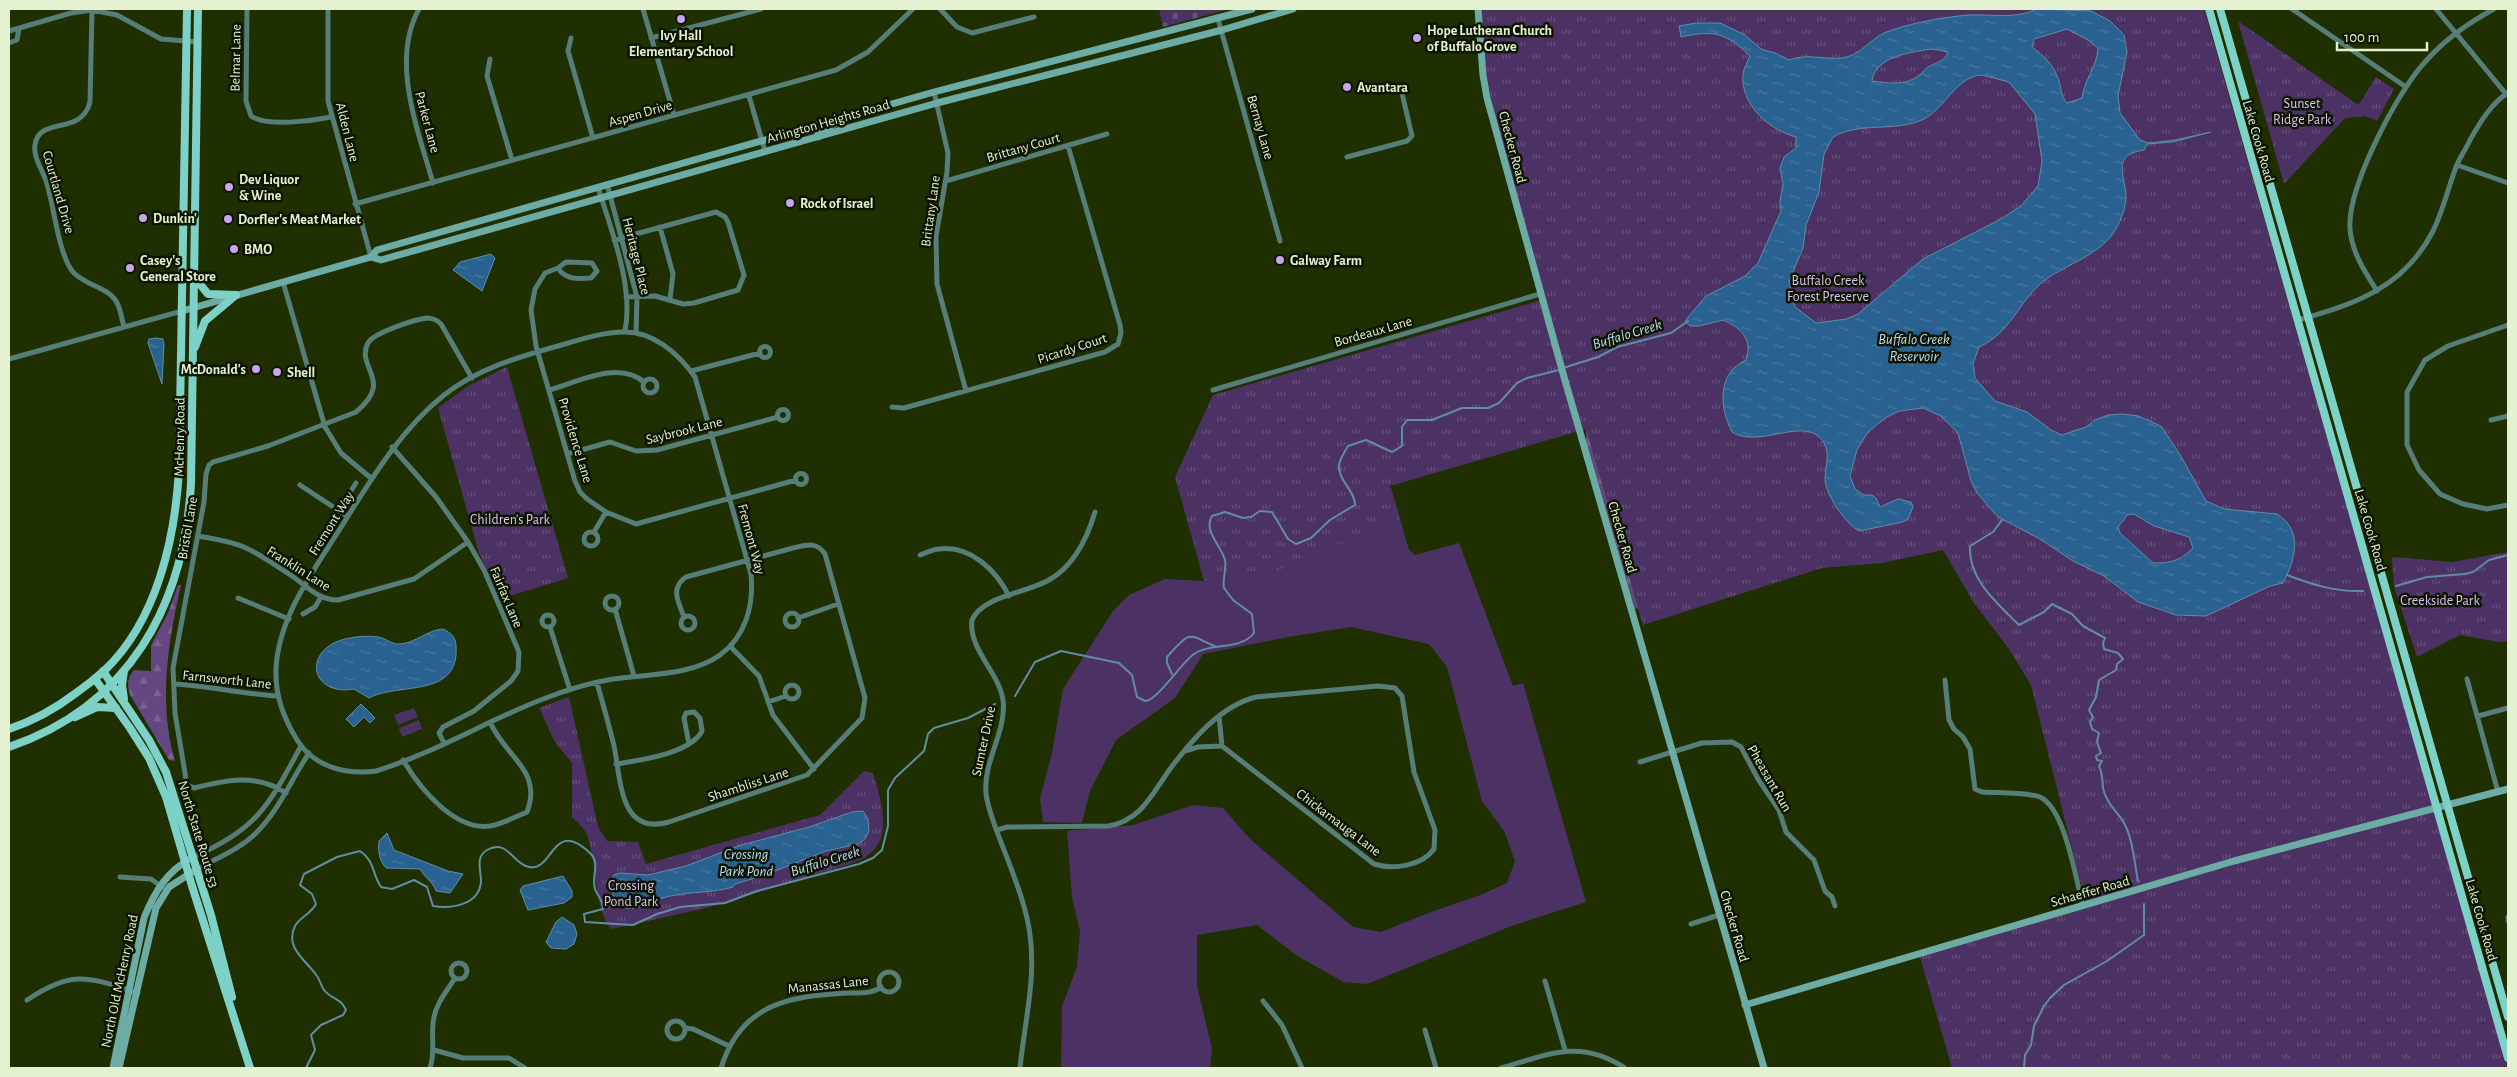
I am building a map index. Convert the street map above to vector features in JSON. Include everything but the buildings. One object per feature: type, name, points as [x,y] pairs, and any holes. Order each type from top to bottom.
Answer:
[{"type":"main road","name":"McHenry Road","points":[[9,729],[59,706],[103,672],[131,638],[156,588],[172,530],[179,470],[187,9]]},
{"type":"main road","name":"McHenry Road","points":[[69,719],[112,683],[143,646],[167,602],[176,575],[187,529],[191,484],[198,9]]},
{"type":"main road","name":"Arlington Heights Road","points":[[182,311],[371,257],[378,250],[607,184],[934,92],[1252,9]]},
{"type":"main road","name":"Arlington Heights Road","points":[[371,257],[381,260],[937,104],[1222,30],[1293,9]]},
{"type":"main road","name":"Checker Road","points":[[1478,9],[1483,75],[1487,98],[1548,323],[1764,1068]]},
{"type":"main road","name":"Lake Cook Road","points":[[2209,9],[2298,320],[2443,807],[2508,1017]]},
{"type":"main road","name":"Lake Cook Road","points":[[2220,9],[2309,317],[2443,807],[2508,1058]]},
{"type":"main road","points":[[818,137],[818,133],[852,115]]},
{"type":"main road","points":[[195,278],[208,294],[236,296]]},
{"type":"main road","points":[[192,353],[206,321],[236,296]]},
{"type":"main road","points":[[124,670],[122,685],[124,701]]},
{"type":"main road","name":"North State Route 53","points":[[103,672],[124,701],[166,772],[211,915],[250,1068]]},
{"type":"main road","name":"North State Route 53","points":[[95,679],[130,728],[157,775],[175,824],[221,980],[236,1019]]},
{"type":"main road","points":[[9,747],[31,739],[97,707],[116,708]]},
{"type":"main road","name":"Schaeffer Road","points":[[1745,1005],[2252,856],[2508,789]]},
{"type":"main road","name":"North Old McHenry Road","points":[[113,1068],[144,918],[160,885],[172,871],[193,857]]},
{"type":"main road","name":"North Old McHenry Road","points":[[119,1068],[138,993],[156,908],[166,891],[188,872],[197,868]]},
{"type":"street","name":"Belmar Lane","points":[[247,9],[246,101],[251,116],[262,121],[307,121],[331,117]]},
{"type":"street","name":"Alden Lane","points":[[328,9],[326,88],[331,117],[371,257]]},
{"type":"street","name":"Parker Lane","points":[[419,9],[409,34],[407,87],[433,183]]},
{"type":"street","points":[[643,9],[674,115]]},
{"type":"street","points":[[651,38],[761,9]]},
{"type":"street","name":"Aspen Drive","points":[[355,204],[674,115],[749,96],[836,70],[868,52],[913,9]]},
{"type":"street","points":[[940,9],[957,27],[972,33],[1034,17]]},
{"type":"street","points":[[2292,9],[2406,87]]},
{"type":"street","points":[[2298,320],[2351,304],[2377,291],[2403,272],[2432,232],[2457,165],[2477,128],[2507,94],[2436,9]]},
{"type":"street","points":[[2377,291],[2356,254],[2350,227],[2351,207],[2381,134],[2406,87],[2424,62],[2456,32],[2494,9]]},
{"type":"street","points":[[9,31],[71,12],[92,10],[117,15],[161,38],[198,42]]},
{"type":"street","name":"Courtland Drive","points":[[92,10],[90,102],[88,111],[75,123],[50,127],[42,131],[36,140],[35,151],[46,181],[67,263],[80,279],[114,298],[118,304],[124,328]]},
{"type":"street","name":"Bernay Lane","points":[[1218,19],[1280,241]]},
{"type":"street","points":[[9,43],[17,40],[19,28]]},
{"type":"street","points":[[570,38],[568,51],[593,138]]},
{"type":"street","points":[[490,59],[487,76],[512,160]]},
{"type":"street","points":[[1347,157],[1407,141],[1412,136],[1401,89]]},
{"type":"street","name":"Brittany Lane","points":[[934,92],[948,154],[946,181],[936,236],[937,284],[966,390]]},
{"type":"street","points":[[749,96],[765,152]]},
{"type":"street","name":"Brittany Court","points":[[946,181],[1107,134]]},
{"type":"street","name":"Picardy Court","points":[[892,407],[904,408],[1106,352],[1118,344],[1121,333],[1120,325],[1068,146]]},
{"type":"street","points":[[2457,165],[2508,183]]},
{"type":"street","name":"Heritage Place","points":[[607,184],[637,297],[636,333]]},
{"type":"street","name":"Heritage Place","points":[[598,187],[614,240],[626,297],[627,320],[625,331]]},
{"type":"street","points":[[614,240],[707,214],[721,214],[728,222],[744,275],[742,285],[734,293],[694,303],[683,304],[655,296],[626,297]]},
{"type":"street","points":[[660,227],[673,274],[670,299]]},
{"type":"street","name":"Providence Lane","points":[[558,268],[564,276],[570,278],[591,278],[597,271],[595,265],[590,263],[566,262],[544,274],[534,294],[531,318],[538,352],[567,454],[580,492],[606,512],[636,524],[796,480]]},
{"type":"street","points":[[283,282],[324,423],[331,439],[341,453],[372,480]]},
{"type":"street","name":"Bordeaux Lane","points":[[1213,390],[1540,294]]},
{"type":"street","points":[[9,359],[182,311]]},
{"type":"street","name":"Bristol Lane","points":[[278,788],[248,779],[226,780],[194,788],[188,787],[178,741],[174,684],[176,647],[198,536],[204,502],[206,474],[209,465],[268,446],[356,412],[368,402],[373,394],[373,382],[366,352],[371,339],[378,334],[419,320],[433,319],[441,324],[472,378]]},
{"type":"street","points":[[2508,325],[2448,346],[2425,360],[2407,392],[2407,445],[2419,470],[2440,494],[2463,504],[2487,509],[2508,505]]},
{"type":"street","name":"Fremont Way","points":[[625,331],[653,338],[664,345],[691,371],[702,398],[751,574],[752,601],[743,627],[730,646],[718,656],[702,664],[673,671],[597,683],[570,690],[376,771],[360,773],[333,769],[308,753],[301,746],[285,721],[278,696],[276,668],[278,653],[289,620],[304,585],[392,448],[426,411],[445,394],[472,378],[509,360],[608,333],[625,331]]},
{"type":"street","points":[[691,371],[760,353]]},
{"type":"street","points":[[549,390],[617,371],[635,374],[644,382]]},
{"type":"street","name":"Saybrook Lane","points":[[567,454],[610,442],[646,452],[712,436],[778,416]]},
{"type":"street","points":[[2491,420],[2508,416]]},
{"type":"street","name":"Fairfax Lane","points":[[392,448],[436,497],[468,542],[484,570],[518,652],[518,671],[511,681],[474,711],[443,727],[439,733],[444,742]]},
{"type":"street","points":[[338,511],[356,483]]},
{"type":"street","points":[[300,485],[348,516]]},
{"type":"street","points":[[594,532],[606,512]]},
{"type":"street","name":"Sumter Drive","points":[[1020,1068],[1033,981],[1031,935],[1022,900],[986,799],[986,784],[1003,714],[1003,703],[1000,691],[976,642],[971,626],[977,610],[988,604],[1040,585],[1065,568],[1086,538],[1095,512]]},
{"type":"street","name":"Franklin Lane","points":[[198,536],[222,540],[246,548],[328,600],[338,600],[403,584],[425,573],[468,542]]},
{"type":"street","name":"Shambliss Lane","points":[[597,683],[625,802],[637,820],[657,825],[740,797],[794,782],[814,769],[855,727],[865,713],[865,698],[825,554],[814,545],[801,546],[747,560]]},
{"type":"street","points":[[920,555],[938,549],[960,551],[970,555],[997,576],[1009,596]]},
{"type":"street","points":[[684,617],[676,594],[679,582],[686,577],[747,560]]},
{"type":"street","points":[[303,614],[315,607],[321,597]]},
{"type":"street","points":[[238,598],[289,620]]},
{"type":"street","points":[[798,618],[838,604]]},
{"type":"street","points":[[615,609],[634,676]]},
{"type":"street","points":[[550,627],[570,690]]},
{"type":"street","points":[[730,646],[759,676],[774,716],[814,769]]},
{"type":"street","points":[[2467,679],[2498,792]]},
{"type":"street","points":[[1945,680],[1949,720],[1970,749],[1975,789],[1982,792],[2040,797],[2050,805],[2061,822],[2083,906]]},
{"type":"street","name":"Farnsworth Lane","points":[[174,684],[211,686],[237,693],[278,696]]},
{"type":"street","name":"Chickamauga Lane","points":[[996,830],[1007,827],[1108,826],[1124,823],[1139,813],[1185,751],[1219,716],[1239,702],[1256,696],[1378,686],[1395,688],[1404,702],[1416,781],[1435,830],[1434,849],[1426,858],[1414,863],[1394,867],[1374,864],[1222,746]]},
{"type":"street","points":[[768,702],[786,696]]},
{"type":"street","points":[[2478,716],[2508,708]]},
{"type":"street","points":[[616,764],[663,755],[689,744],[702,731],[700,718],[694,712],[686,713],[684,718],[689,744]]},
{"type":"street","points":[[1185,751],[1198,747],[1222,746],[1219,716]]},
{"type":"street","points":[[404,760],[414,778],[435,802],[466,822],[474,825],[490,826],[527,812],[532,791],[529,776],[500,740],[490,722]]},
{"type":"street","name":"Pheasant Run","points":[[1640,762],[1702,743],[1732,742],[1741,747],[1758,779],[1779,810],[1786,832],[1814,860],[1826,891],[1832,897],[1835,906]]},
{"type":"street","points":[[193,857],[232,839],[250,824],[278,788],[301,746]]},
{"type":"street","points":[[197,868],[237,848],[256,834],[286,793],[308,753]]},
{"type":"street","points":[[278,788],[286,793]]},
{"type":"street","points":[[250,824],[256,834]]},
{"type":"street","points":[[120,877],[151,879],[166,891]]},
{"type":"street","points":[[1691,924],[1719,915]]},
{"type":"street","points":[[27,1000],[48,986],[74,978],[99,980],[138,993]]},
{"type":"street","points":[[430,1068],[434,1050],[433,1031],[437,1007],[455,978]]},
{"type":"street","points":[[1545,981],[1565,1050]]},
{"type":"street","name":"Manassas Lane","points":[[721,1068],[729,1046],[752,1018],[778,1002],[813,995],[871,992],[881,987]]},
{"type":"street","points":[[1263,1001],[1282,1025],[1302,1068]]},
{"type":"street","points":[[685,1028],[693,1029],[729,1046]]},
{"type":"street","points":[[1425,1030],[1436,1068]]},
{"type":"street","points":[[434,1050],[464,1058],[509,1058],[525,1068]]},
{"type":"street","points":[[1501,1068],[1565,1050],[1598,1055],[1625,1068]]},
{"type":"green space","points":[[1159,9],[1202,9],[1204,16],[1163,27]]},
{"type":"green space","points":[[1202,9],[1229,9],[1204,16]]},
{"type":"green space","name":"Buffalo Creek Forest Preserve","points":[[1481,9],[2204,9],[2508,1068],[1952,1068],[1920,957],[2087,908],[2031,685],[2009,649],[1974,603],[1943,550],[1882,563],[1822,568],[1643,625],[1586,429],[1390,486],[1400,519],[1314,554],[1263,578],[1239,572],[1227,579],[1204,581],[1175,477],[1213,395],[1545,299],[1493,109],[1484,64]]},
{"type":"green space","name":"Sunset Ridge Park","points":[[2238,21],[2357,104],[2360,103],[2376,77],[2394,89],[2377,121],[2365,116],[2345,118],[2284,184]]},
{"type":"green space","name":"Children's Park","points":[[507,367],[568,578],[500,599],[479,553],[438,408],[468,386]]},
{"type":"green space","points":[[1586,423],[1645,606],[1635,609],[1586,440]]},
{"type":"green space","points":[[1391,488],[1409,550],[1415,555],[1459,543],[1513,686],[1523,683],[1586,902],[1514,925],[1367,984],[1344,982],[1299,957],[1257,925],[1197,935],[1197,986],[1212,1049],[1210,1068],[1061,1068],[1062,1006],[1077,967],[1080,931],[1072,897],[1067,831],[1133,825],[1193,805],[1223,808],[1250,839],[1353,927],[1381,932],[1478,896],[1507,883],[1515,861],[1504,831],[1482,801],[1447,667],[1429,644],[1351,627],[1203,654],[1175,698],[1116,740],[1090,791],[1082,823],[1043,822],[1040,798],[1052,753],[1063,689],[1113,611],[1129,595],[1165,579],[1204,581],[1381,490]]},
{"type":"green space","name":"Creekside Park","points":[[2508,552],[2508,641],[2499,642],[2460,635],[2417,657],[2394,587],[2392,557],[2452,562]]},
{"type":"green space","points":[[178,585],[181,585],[169,650],[166,695],[170,739],[175,761],[169,760],[130,695],[128,685],[134,670],[151,671],[151,645],[168,613]]},
{"type":"green space","name":"Crossing Pond Park","points":[[569,697],[598,827],[607,841],[638,842],[646,864],[820,815],[864,771],[873,773],[879,793],[883,816],[881,838],[868,855],[850,864],[710,907],[612,929],[606,922],[602,912],[587,835],[572,817],[572,763],[555,742],[539,708]]},
{"type":"green space","points":[[414,708],[418,717],[398,725],[394,715]]},
{"type":"green space","points":[[419,720],[422,729],[402,737],[399,728]]},
{"type":"water","name":"Buffalo Creek Reservoir","points":[[2037,9],[2091,11],[2110,21],[2124,35],[2127,52],[2118,96],[2120,113],[2140,140],[2149,143],[2175,140],[2211,132],[2173,142],[2147,144],[2144,150],[2127,156],[2122,167],[2126,196],[2125,205],[2116,229],[2110,238],[2093,252],[2045,280],[2028,297],[2007,325],[1990,341],[1979,347],[1973,364],[1975,378],[1995,401],[2027,412],[2051,430],[2062,435],[2086,427],[2095,420],[2108,415],[2138,416],[2161,426],[2179,453],[2206,501],[2224,509],[2277,514],[2286,521],[2294,537],[2295,546],[2291,565],[2283,583],[2270,586],[2206,616],[2176,615],[2138,602],[2104,576],[2073,561],[2040,539],[1998,517],[1977,493],[1971,481],[1958,433],[1941,416],[1923,408],[1899,411],[1885,418],[1868,432],[1857,450],[1850,476],[1855,489],[1864,495],[1872,495],[1876,498],[1880,507],[1898,499],[1911,502],[1913,507],[1908,519],[1903,522],[1859,531],[1842,515],[1828,492],[1825,478],[1827,450],[1818,436],[1810,432],[1800,431],[1753,437],[1742,436],[1732,432],[1725,412],[1723,392],[1725,382],[1730,373],[1746,360],[1748,346],[1744,335],[1723,320],[1699,326],[1690,326],[1685,321],[1706,296],[1745,276],[1758,263],[1781,211],[1780,201],[1783,184],[1780,168],[1784,157],[1796,148],[1796,137],[1786,134],[1767,122],[1751,105],[1743,85],[1743,74],[1750,56],[1733,42],[1718,35],[1702,34],[1681,37],[1679,26],[1696,23],[1720,23],[1745,35],[1761,49],[1789,60],[1802,57],[1848,57],[1884,33],[1930,20],[1969,15],[2018,15]],"holes":[[[2067,29],[2088,40],[2098,48],[2082,98],[2067,103],[2062,95],[2059,81],[2052,66],[2032,47],[2034,39]],[[1932,49],[1948,52],[1943,59],[1908,81],[1896,83],[1872,81],[1880,66],[1905,54]],[[1982,75],[2009,82],[2035,114],[2042,161],[2038,186],[2021,206],[2001,219],[1923,259],[1858,314],[1847,319],[1816,323],[1795,307],[1789,281],[1803,248],[1806,225],[1819,192],[1824,154],[1833,137],[1855,129],[1901,125],[1924,119],[1938,108],[1958,86],[1973,77]],[[2134,514],[2154,526],[2189,537],[2193,548],[2184,556],[2175,560],[2153,563],[2120,533],[2118,527],[2127,515]]]},
{"type":"water","points":[[491,254],[495,258],[482,291],[453,270],[460,262]]},
{"type":"water","points":[[149,339],[163,339],[164,344],[162,384],[148,343]]},
{"type":"water","points":[[443,629],[451,634],[455,640],[455,663],[448,674],[438,682],[381,693],[369,698],[354,689],[341,690],[330,687],[322,681],[318,674],[316,666],[319,657],[325,649],[341,640],[373,636],[400,644]]},
{"type":"water","points":[[361,704],[375,718],[370,723],[364,717],[354,727],[346,719]]},
{"type":"water","name":"Crossing Park Pond","points":[[863,811],[868,819],[869,831],[865,839],[858,844],[826,851],[762,876],[735,884],[733,887],[668,896],[633,908],[618,905],[613,894],[611,887],[612,879],[614,875],[620,873],[648,875],[686,866],[738,846],[809,827],[852,812]]},
{"type":"water","points":[[387,833],[394,850],[448,871],[463,874],[450,893],[436,891],[420,869],[386,868],[380,859],[379,841]]},
{"type":"water","points":[[563,876],[572,891],[572,897],[564,903],[528,910],[520,890],[523,886]]},
{"type":"water","points":[[562,917],[574,925],[577,934],[574,944],[566,949],[551,948],[546,942],[556,922]]},
{"type":"waterway","name":"Buffalo Creek","points":[[1563,368],[1598,357],[1617,347],[1671,333],[1688,321]]},
{"type":"waterway","name":"Buffalo Creek","points":[[1015,696],[1035,662],[1061,651],[1119,663],[1132,675],[1137,697],[1145,701],[1150,699],[1162,689],[1194,654],[1201,650],[1241,642],[1248,639],[1254,633],[1252,614],[1233,600],[1224,588],[1225,560],[1211,533],[1210,522],[1212,516],[1225,512],[1243,518],[1251,517],[1260,511],[1272,512],[1288,539],[1296,544],[1311,538],[1330,520],[1355,505],[1352,495],[1339,471],[1340,460],[1348,446],[1366,440],[1392,452],[1402,446],[1402,427],[1407,420],[1432,420],[1462,408],[1488,408],[1499,403],[1517,383],[1527,378],[1559,370]]},
{"type":"waterway","name":"Buffalo Creek","points":[[2002,520],[1993,532],[1970,546],[1974,569],[1979,580],[1993,599],[2019,625],[2044,612],[2052,604],[2072,614],[2083,626],[2105,638],[2103,643],[2104,649],[2118,653],[2123,659],[2117,664],[2116,670],[2099,680],[2096,697],[2089,710],[2093,717],[2090,722],[2092,729],[2099,733],[2097,742],[2101,753],[2096,756],[2097,760],[2102,761],[2099,766],[2104,792],[2128,832],[2133,848],[2138,881]]},
{"type":"waterway","points":[[2396,586],[2427,577],[2473,572],[2489,560],[2508,555]]},
{"type":"waterway","points":[[2287,575],[2325,587],[2363,591]]},
{"type":"waterway","points":[[1172,674],[1167,663],[1167,657],[1186,638],[1195,637],[1217,647]]},
{"type":"waterway","name":"Buffalo Creek","points":[[306,1068],[315,1050],[311,1035],[321,1025],[343,1015],[346,1010],[339,1001],[324,990],[317,976],[294,948],[292,934],[295,926],[316,904],[312,894],[300,885],[304,874],[337,857],[360,851],[371,863],[381,887],[392,889],[414,880],[427,887],[433,906],[448,907],[463,904],[476,895],[481,881],[479,864],[481,856],[487,850],[494,847],[505,849],[523,865],[529,867],[537,866],[544,862],[555,848],[561,843],[568,841],[577,843],[590,853],[595,861],[594,884],[603,909],[584,914],[585,922],[633,925],[657,914],[680,907],[725,903],[757,891],[859,864],[873,858],[882,850],[888,826],[888,790],[895,778],[924,751],[928,734],[934,728],[968,718],[995,704]]},
{"type":"waterway","points":[[2024,1068],[2025,1055],[2031,1045],[2034,1026],[2044,1006],[2064,985],[2107,961],[2144,935],[2144,904]]},
{"type":"place","name":"Ivy Hall Elementary School","points":[[681,19]]},
{"type":"place","name":"Hope Lutheran Church of Buffalo Grove","points":[[1417,38]]},
{"type":"place","name":"Avantara","points":[[1347,87]]},
{"type":"place","name":"Dev Liquor & Wine","points":[[229,187]]},
{"type":"place","name":"Rock of Israel","points":[[790,203]]},
{"type":"place","name":"Dunkin'","points":[[143,218]]},
{"type":"place","name":"Dorfler's Meat Market","points":[[228,219]]},
{"type":"place","name":"BMO","points":[[234,249]]},
{"type":"place","name":"Galway Farm","points":[[1280,260]]},
{"type":"place","name":"Casey's General Store","points":[[130,268]]},
{"type":"place","name":"McDonald's","points":[[256,369]]},
{"type":"place","name":"Shell","points":[[277,372]]}]
